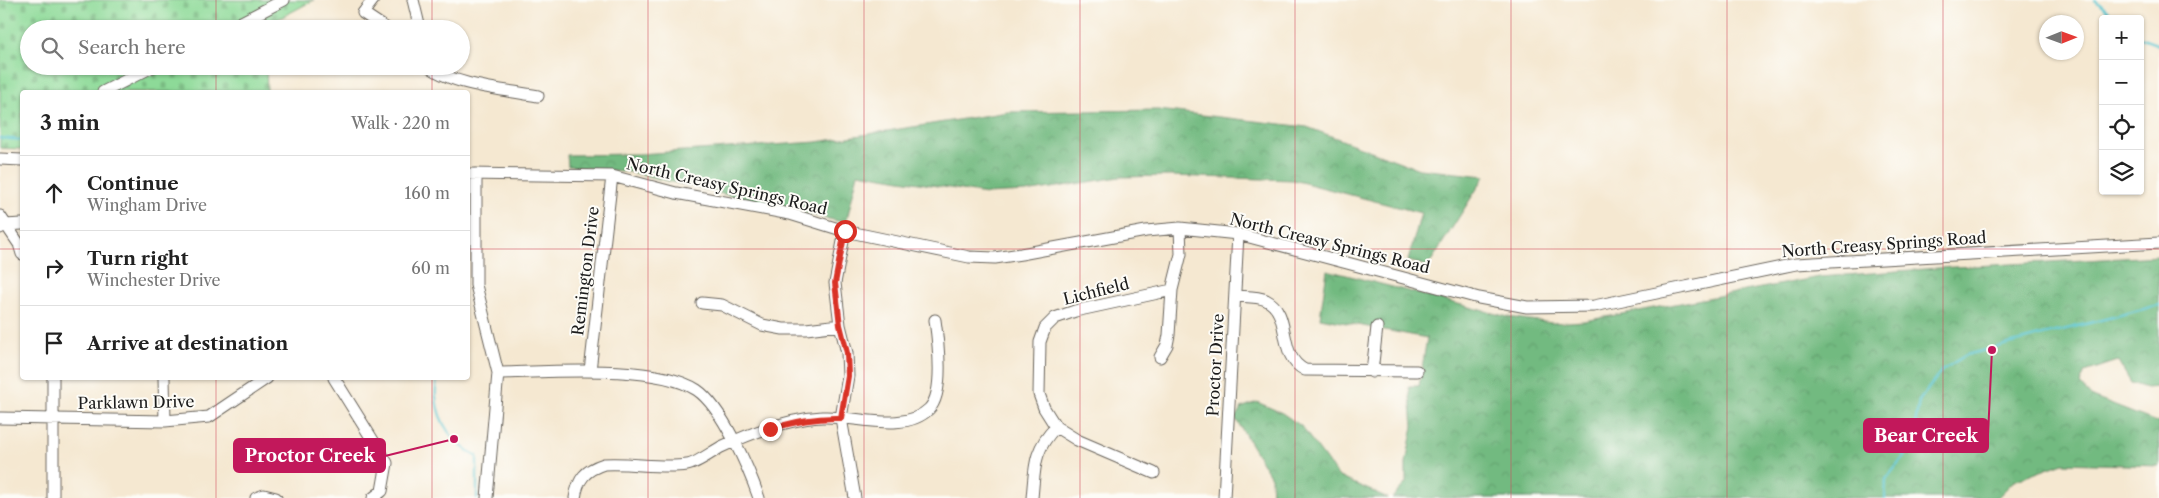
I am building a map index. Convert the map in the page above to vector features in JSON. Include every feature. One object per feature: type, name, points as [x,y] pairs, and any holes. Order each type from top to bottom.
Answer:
[{"type":"street","points":[[245,20],[284,0]]},
{"type":"street","points":[[373,0],[363,13],[374,20]]},
{"type":"street","points":[[413,0],[418,20]]},
{"type":"street","points":[[107,90],[136,75]]},
{"type":"street","points":[[442,75],[458,81],[538,96]]},
{"type":"street","points":[[0,159],[20,160]]},
{"type":"street","points":[[472,174],[476,285],[498,373],[487,498]]},
{"type":"street","name":"North Creasy Springs Road","points":[[472,174],[612,176],[676,192],[790,214],[845,231],[969,257],[995,258],[1146,231],[1180,228],[1238,234],[1479,298],[1527,307],[1594,306],[1796,264],[2159,243]]},
{"type":"street","name":"Remington Drive","points":[[590,371],[612,176]]},
{"type":"street","points":[[2,223],[20,224]]},
{"type":"street","points":[[2,223],[20,251]]},
{"type":"street","points":[[1160,357],[1168,340],[1172,290],[1181,254],[1180,228]]},
{"type":"street","points":[[845,231],[835,283],[840,325],[847,353],[848,376],[841,418],[855,498]]},
{"type":"street","name":"Proctor Drive","points":[[1224,498],[1238,234]]},
{"type":"street","name":"Lichfield","points":[[1056,427],[1044,408],[1038,382],[1040,342],[1045,328],[1055,318],[1075,311],[1172,290]]},
{"type":"street","points":[[1235,296],[1263,299],[1275,306],[1280,313],[1292,361],[1299,367],[1314,371],[1417,371]]},
{"type":"street","points":[[702,303],[722,305],[762,325],[783,329],[806,329],[840,325]]},
{"type":"street","points":[[575,498],[581,478],[586,472],[604,464],[689,465],[707,454],[734,442],[797,421],[823,417],[909,421],[930,408],[936,397],[940,352],[935,320]]},
{"type":"street","points":[[1372,372],[1378,327]]},
{"type":"street","points":[[498,373],[590,371],[675,379],[698,391],[716,408],[734,442],[759,498]]},
{"type":"street","points":[[53,380],[53,498]]},
{"type":"street","points":[[164,380],[166,421]]},
{"type":"street","name":"Parklawn Drive","points":[[0,418],[166,421],[209,417],[264,380]]},
{"type":"street","points":[[335,380],[387,463],[382,491],[373,498]]},
{"type":"street","points":[[1032,498],[1038,451],[1044,439],[1056,427],[1077,440],[1154,474]]},
{"type":"street","points":[[256,498],[264,495],[276,498]]},
{"type":"green space","points":[[0,0],[314,0],[276,20],[20,20],[20,75],[266,75],[267,90],[20,90],[20,149],[0,148]]},
{"type":"green space","points":[[1158,110],[1307,127],[1419,169],[1485,176],[1428,266],[1408,261],[1421,213],[1293,180],[1171,176],[1119,177],[1026,192],[986,194],[858,173],[846,223],[630,172],[568,166],[567,155],[639,154],[817,142],[1008,112]]},
{"type":"green space","points":[[2159,256],[2159,387],[2146,388],[2131,383],[2118,361],[2085,372],[2080,384],[2092,397],[2159,423],[2159,466],[2063,463],[2014,481],[1997,498],[1392,498],[1406,483],[1406,463],[1413,426],[1409,386],[1419,386],[1427,338],[1320,318],[1327,270],[1508,317],[1552,323],[1584,321],[1820,277],[1937,268]]},
{"type":"green space","points":[[1257,402],[1282,413],[1301,426],[1339,477],[1388,498],[1272,498],[1271,477],[1235,418],[1241,408]]},
{"type":"waterway","points":[[2095,0],[2112,15]]},
{"type":"waterway","points":[[2144,39],[2159,45]]},
{"type":"waterway","points":[[0,138],[20,140]]},
{"type":"waterway","points":[[1885,498],[1886,479],[1911,448],[1919,401],[1942,370],[1966,355],[2159,305]]},
{"type":"waterway","points":[[436,380],[437,407],[444,424],[461,446],[477,456],[477,498]]},
{"type":"place","name":"Bear Creek","points":[[1992,350]]},
{"type":"place","name":"Proctor Creek","points":[[454,439]]},
{"type":"route","points":[[770,429],[797,421],[823,417],[841,418],[848,376],[847,353],[840,325],[835,283],[845,231]]}]
